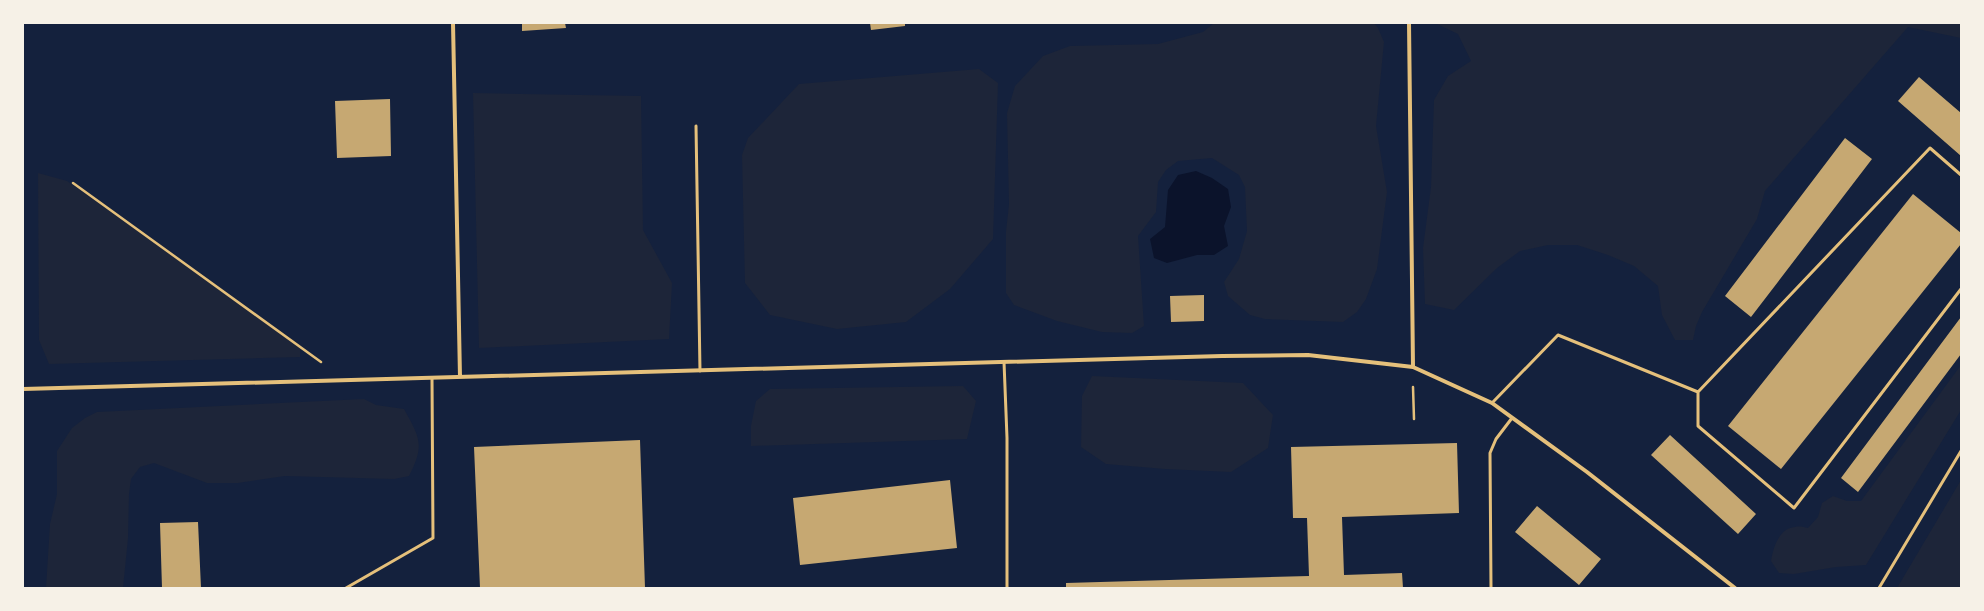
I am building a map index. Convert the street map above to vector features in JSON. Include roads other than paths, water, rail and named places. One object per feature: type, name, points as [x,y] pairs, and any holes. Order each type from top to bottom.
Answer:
[{"type":"street","points":[[453,23],[460,378]]},
{"type":"street","points":[[1409,23],[1413,367]]},
{"type":"street","points":[[23,389],[1308,355],[1413,367],[1492,403],[1587,472],[1735,588]]},
{"type":"lane","points":[[696,126],[700,371]]},
{"type":"lane","points":[[1961,175],[1930,148],[1698,392],[1698,426],[1794,508],[1961,290]]},
{"type":"lane","points":[[1492,403],[1558,335],[1698,392]]},
{"type":"lane","points":[[1004,362],[1007,438],[1007,588]]},
{"type":"lane","points":[[346,588],[433,538],[432,378]]},
{"type":"lane","points":[[1491,588],[1490,453],[1496,439],[1512,418]]},
{"type":"lane","points":[[1879,588],[1961,451]]}]
